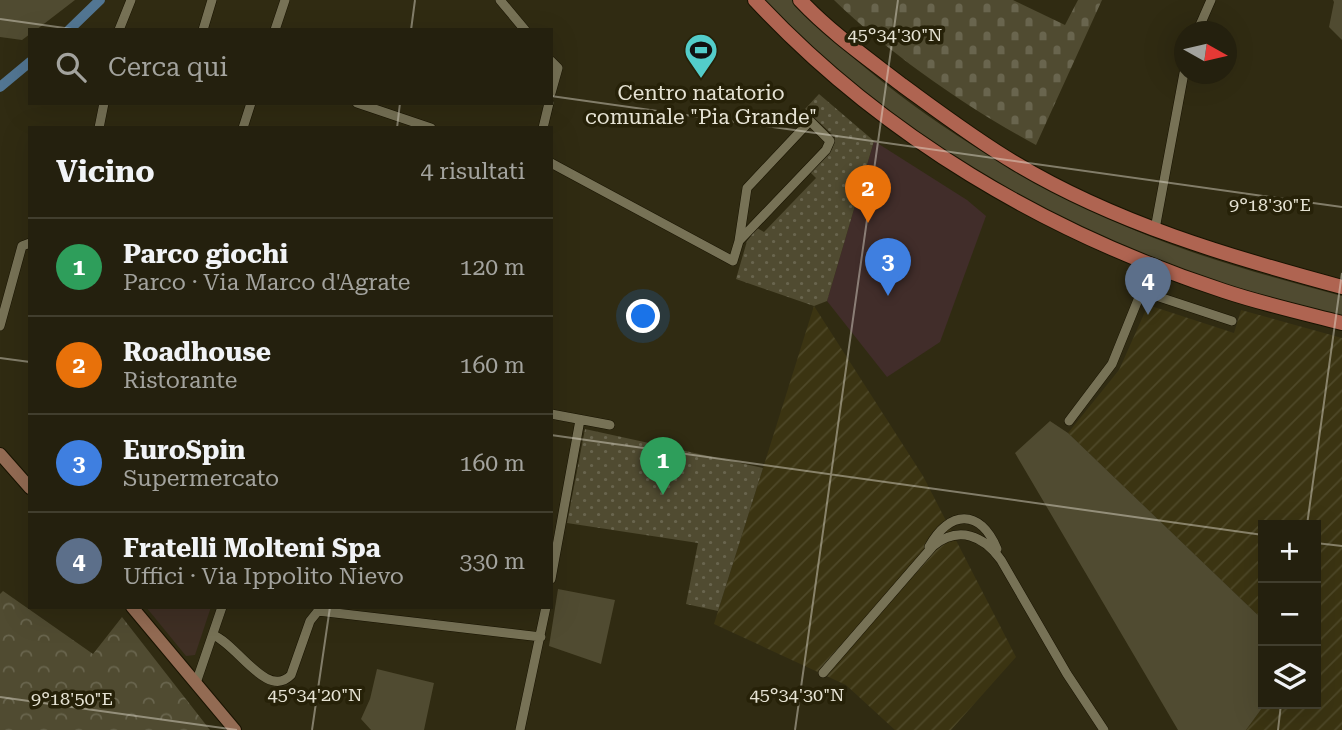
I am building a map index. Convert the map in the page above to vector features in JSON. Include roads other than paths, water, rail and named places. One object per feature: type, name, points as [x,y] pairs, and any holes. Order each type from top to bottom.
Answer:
[{"type":"main road","points":[[755,0],[841,84],[940,156],[1063,228],[1226,292],[1342,323]]},
{"type":"main road","points":[[800,0],[872,62],[970,134],[1017,164],[1069,192],[1155,229],[1241,260],[1342,287]]},
{"type":"main road","points":[[0,454],[28,486]]},
{"type":"main road","points":[[134,609],[235,730]]},
{"type":"street","points":[[119,28],[131,0]]},
{"type":"street","points":[[204,28],[212,0]]},
{"type":"street","points":[[276,28],[285,0]]},
{"type":"street","points":[[500,0],[523,28]]},
{"type":"street","points":[[1202,21],[1211,0]]},
{"type":"street","points":[[1155,229],[1183,84]]},
{"type":"street","points":[[99,126],[104,105]]},
{"type":"street","points":[[244,126],[250,105]]},
{"type":"street","points":[[363,105],[424,126]]},
{"type":"street","points":[[543,126],[549,105]]},
{"type":"street","points":[[553,164],[733,261],[739,241],[747,188],[810,121],[830,141],[826,150],[739,241]]},
{"type":"street","points":[[0,326],[22,246],[28,244]]},
{"type":"street","points":[[1069,421],[1112,364],[1152,265]]},
{"type":"street","points":[[1142,290],[1232,321]]},
{"type":"street","points":[[553,414],[610,425]]},
{"type":"street","points":[[553,568],[580,420]]},
{"type":"street","points":[[923,558],[941,528],[952,521],[964,519],[976,522],[986,530],[1067,674],[1104,730]]},
{"type":"street","points":[[823,673],[923,558],[942,540],[962,534],[972,536],[985,541],[1001,560]]},
{"type":"street","points":[[196,683],[221,609]]},
{"type":"street","points":[[520,730],[546,609]]},
{"type":"street","points":[[213,635],[226,642],[265,679],[274,683],[284,681],[291,675],[309,624],[318,611],[541,637]]},
{"type":"waterway","points":[[71,28],[100,0]]},
{"type":"waterway","points":[[0,87],[28,64]]},
{"type":"place","name":"Centro natatorio comunale \"Pia Grande\"","points":[[701,80]]},
{"type":"place","name":"Roadhouse","points":[[868,223]]},
{"type":"place","name":"EuroSpin","points":[[888,296]]},
{"type":"place","name":"Fratelli Molteni Spa","points":[[1148,315]]},
{"type":"place","name":"Parco giochi","points":[[663,495]]}]
